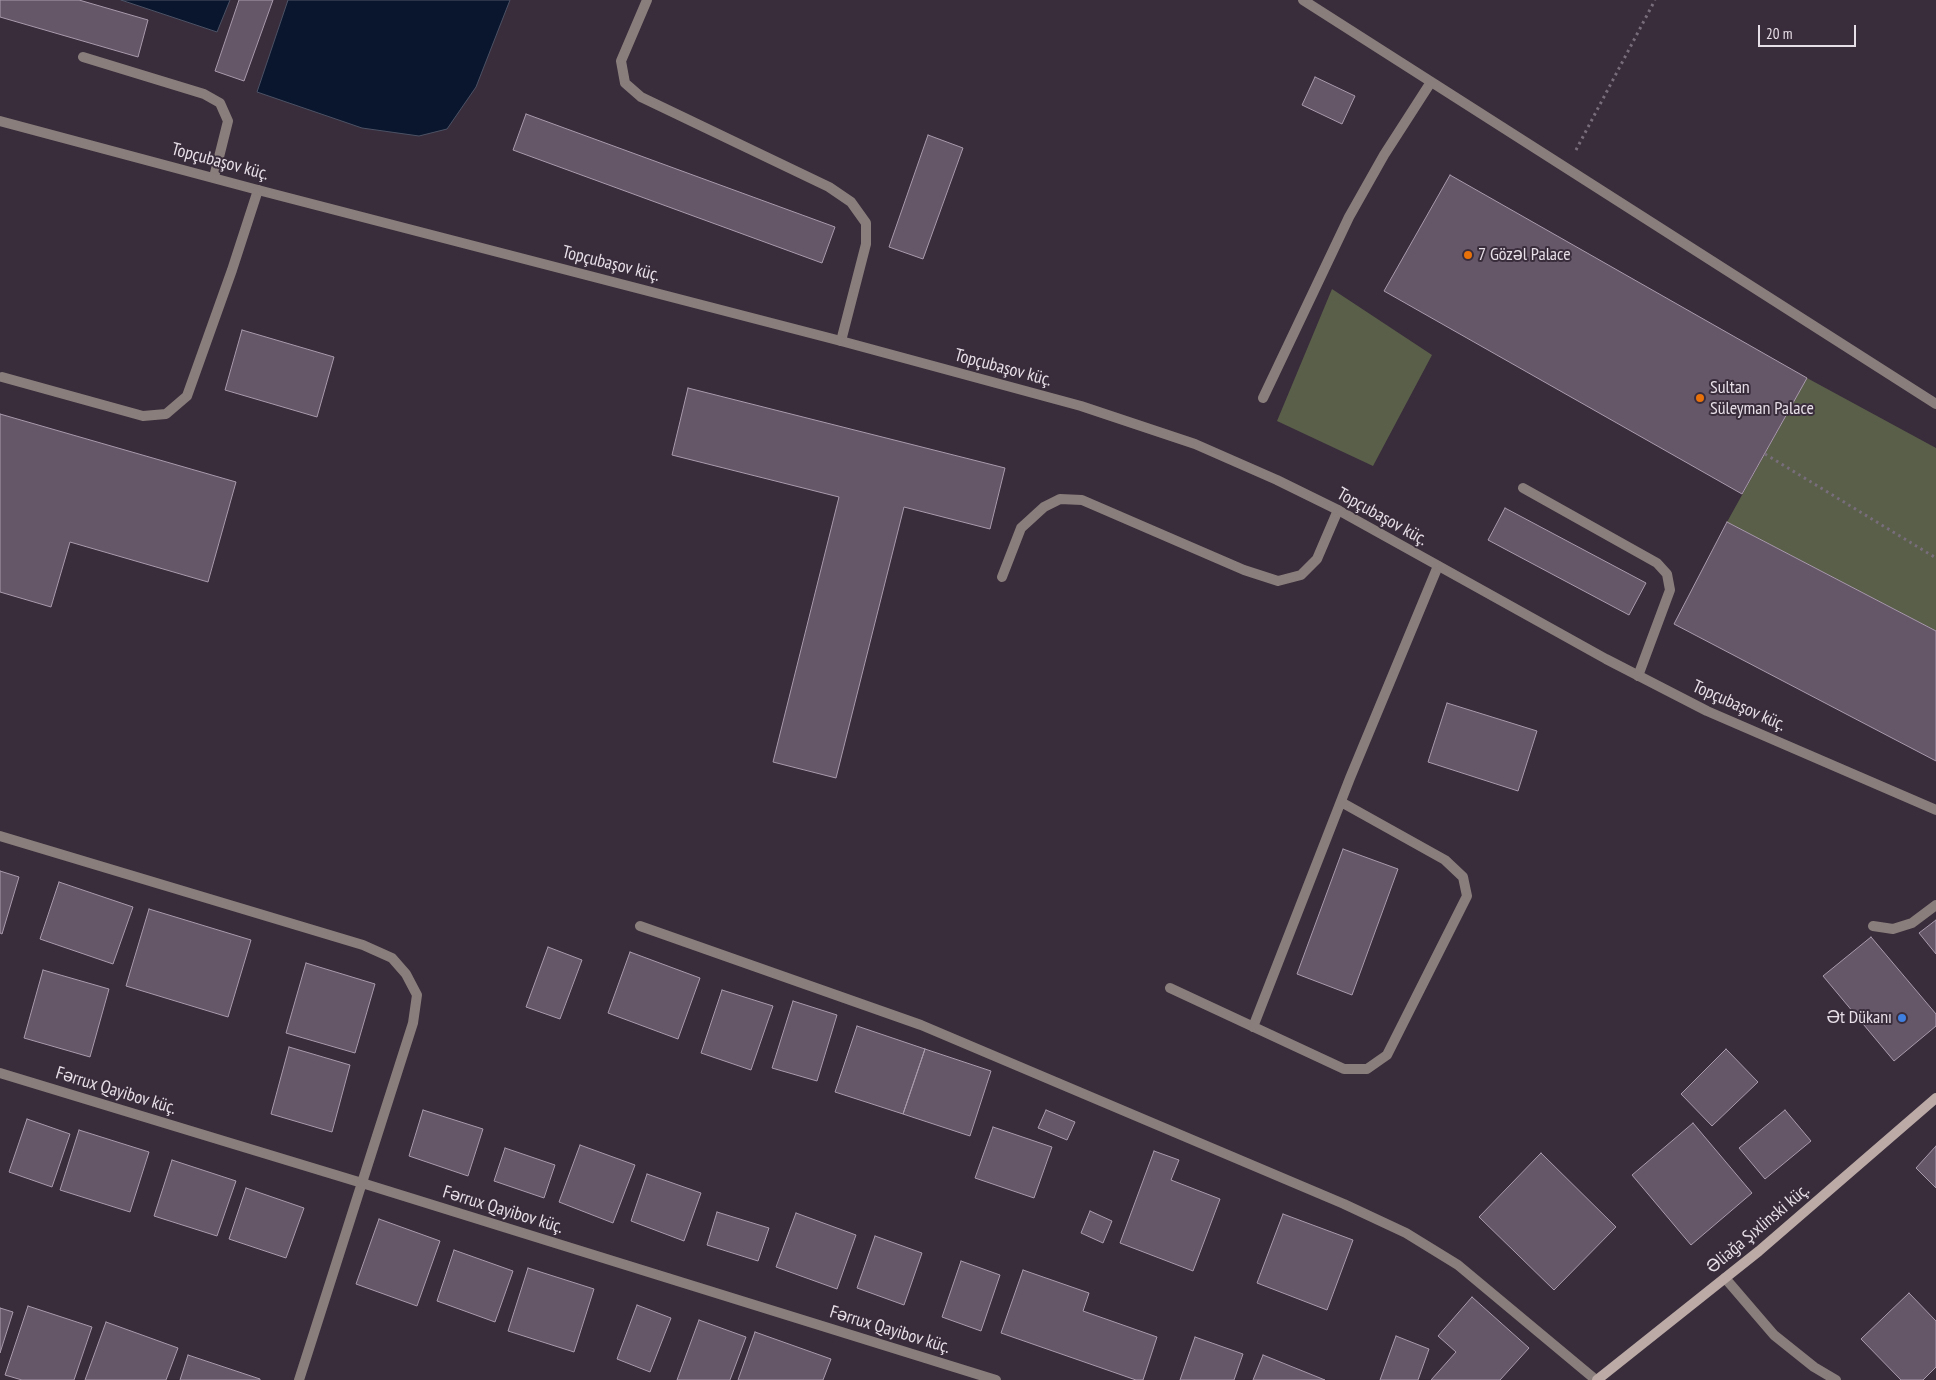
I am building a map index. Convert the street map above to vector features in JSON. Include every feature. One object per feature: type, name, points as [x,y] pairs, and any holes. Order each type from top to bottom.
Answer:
[{"type":"main road","name":"Əliağa Şıxlinski küç.","points":[[1597,1380],[1725,1278],[1888,1141],[1936,1098]]},
{"type":"street","points":[[647,0],[621,60],[625,84],[641,98],[829,187],[852,202],[866,223],[866,244],[841,341]]},
{"type":"street","points":[[1303,0],[1936,404]]},
{"type":"street","points":[[82,57],[204,94],[220,103],[228,121],[214,177]]},
{"type":"street","points":[[1263,398],[1349,217],[1384,154],[1432,82]]},
{"type":"street","name":"Topçubaşov küç.","points":[[0,121],[841,341],[1081,406],[1195,444],[1277,480],[1338,510],[1638,676],[1707,711],[1936,810]]},
{"type":"street","points":[[2,377],[143,416],[166,414],[187,396],[258,190]]},
{"type":"street","points":[[1523,488],[1657,563],[1667,574],[1670,590],[1638,676]]},
{"type":"street","points":[[1002,577],[1021,528],[1044,507],[1060,499],[1082,500],[1244,570],[1278,581],[1301,575],[1317,559],[1338,510]]},
{"type":"street","points":[[1253,1027],[1341,802],[1438,566]]},
{"type":"street","points":[[1170,988],[1344,1069],[1367,1069],[1387,1055],[1467,896],[1463,877],[1445,860],[1341,802]]},
{"type":"street","points":[[0,836],[364,946],[392,958],[406,974],[417,995],[413,1023],[299,1380]]},
{"type":"street","points":[[1873,926],[1893,929],[1912,924],[1936,905]]},
{"type":"street","points":[[640,926],[921,1025],[1344,1204],[1406,1233],[1458,1265],[1597,1380]]},
{"type":"street","name":"Fərrux Qayibov küç.","points":[[0,1073],[362,1183],[996,1380]]},
{"type":"street","points":[[1725,1278],[1774,1334],[1814,1367],[1836,1380]]},
{"type":"path","points":[[1566,168],[1655,0]]},
{"type":"path","points":[[1765,454],[1936,558]]},
{"type":"green space","points":[[1332,289],[1432,355],[1373,466],[1277,421]]},
{"type":"green space","points":[[1807,378],[1936,448],[1936,631],[1727,522]]},
{"type":"water","points":[[121,0],[230,0],[217,32]]},
{"type":"water","points":[[288,0],[510,0],[476,87],[447,129],[419,136],[362,128],[257,92]]},
{"type":"building","points":[[0,0],[79,0],[148,20],[138,57],[0,17]]},
{"type":"building","points":[[239,0],[273,0],[244,81],[215,71]]},
{"type":"building","points":[[1315,77],[1355,96],[1342,124],[1302,105]]},
{"type":"building","points":[[526,114],[835,227],[822,263],[513,150]]},
{"type":"building","points":[[928,135],[963,148],[923,259],[889,247]]},
{"type":"building","points":[[1450,175],[1807,378],[1742,494],[1384,291]]},
{"type":"building","points":[[242,330],[334,357],[317,417],[225,390]]},
{"type":"building","points":[[688,388],[1005,468],[990,529],[904,507],[836,778],[773,762],[839,497],[672,455]]},
{"type":"building","points":[[0,414],[236,482],[208,582],[70,542],[51,607],[0,592]]},
{"type":"building","points":[[1505,508],[1646,583],[1629,615],[1488,540]]},
{"type":"building","points":[[1727,522],[1936,631],[1936,761],[1674,624]]},
{"type":"building","points":[[1447,703],[1537,731],[1518,791],[1428,762]]},
{"type":"building","points":[[1343,849],[1398,869],[1352,995],[1297,974]]},
{"type":"building","points":[[0,871],[19,877],[2,934],[0,933]]},
{"type":"building","points":[[59,882],[133,907],[113,964],[40,939]]},
{"type":"building","points":[[149,909],[251,940],[228,1017],[126,986]]},
{"type":"building","points":[[1936,920],[1936,954],[1919,933]]},
{"type":"building","points":[[1871,937],[1936,1014],[1936,1026],[1894,1061],[1823,976]]},
{"type":"building","points":[[548,947],[582,960],[560,1019],[526,1007]]},
{"type":"building","points":[[630,952],[700,978],[678,1039],[608,1013]]},
{"type":"building","points":[[306,963],[375,984],[355,1053],[286,1033]]},
{"type":"building","points":[[43,970],[109,989],[90,1057],[24,1038]]},
{"type":"building","points":[[722,990],[773,1006],[751,1070],[701,1053]]},
{"type":"building","points":[[793,1001],[837,1015],[817,1081],[772,1068]]},
{"type":"building","points":[[857,1026],[925,1049],[903,1114],[835,1092]]},
{"type":"building","points":[[289,1047],[350,1065],[332,1132],[271,1114]]},
{"type":"building","points":[[925,1049],[991,1071],[970,1136],[903,1114]]},
{"type":"building","points":[[1726,1049],[1758,1082],[1712,1126],[1681,1094]]},
{"type":"building","points":[[423,1110],[483,1129],[468,1176],[409,1156]]},
{"type":"building","points":[[1046,1110],[1075,1122],[1067,1140],[1038,1128]]},
{"type":"building","points":[[1785,1110],[1811,1141],[1765,1179],[1739,1148]]},
{"type":"building","points":[[27,1119],[70,1134],[52,1187],[9,1172]]},
{"type":"building","points":[[1693,1123],[1752,1193],[1691,1245],[1632,1175]]},
{"type":"building","points":[[993,1127],[1052,1147],[1034,1198],[975,1178]]},
{"type":"building","points":[[79,1130],[149,1152],[130,1212],[60,1190]]},
{"type":"building","points":[[580,1145],[635,1165],[613,1223],[559,1202]]},
{"type":"building","points":[[1936,1146],[1936,1188],[1916,1168]]},
{"type":"building","points":[[505,1148],[555,1165],[544,1198],[494,1181]]},
{"type":"building","points":[[1154,1151],[1179,1160],[1171,1180],[1220,1199],[1193,1271],[1120,1243]]},
{"type":"building","points":[[1541,1153],[1616,1227],[1554,1290],[1479,1217]]},
{"type":"building","points":[[172,1160],[236,1181],[217,1236],[154,1216]]},
{"type":"building","points":[[647,1174],[701,1193],[684,1241],[631,1221]]},
{"type":"building","points":[[246,1188],[304,1208],[286,1258],[229,1239]]},
{"type":"building","points":[[1090,1211],[1112,1221],[1103,1243],[1081,1233]]},
{"type":"building","points":[[717,1212],[769,1228],[758,1261],[707,1245]]},
{"type":"building","points":[[796,1213],[856,1235],[837,1289],[776,1267]]},
{"type":"building","points":[[1283,1214],[1353,1240],[1327,1310],[1257,1283]]},
{"type":"building","points":[[379,1219],[440,1241],[417,1306],[356,1284]]},
{"type":"building","points":[[875,1236],[922,1253],[904,1305],[857,1288]]},
{"type":"building","points":[[454,1250],[513,1271],[495,1322],[437,1301]]},
{"type":"building","points":[[961,1261],[1000,1275],[981,1331],[942,1317]]},
{"type":"building","points":[[528,1268],[594,1289],[574,1352],[508,1331]]},
{"type":"building","points":[[1023,1270],[1089,1293],[1083,1311],[1157,1337],[1143,1380],[1136,1380],[1001,1333]]},
{"type":"building","points":[[1909,1293],[1936,1321],[1936,1367],[1923,1380],[1901,1380],[1861,1339]]},
{"type":"building","points":[[1472,1297],[1529,1348],[1500,1380],[1431,1380],[1456,1352],[1438,1336]]},
{"type":"building","points":[[637,1305],[671,1318],[650,1372],[617,1359]]},
{"type":"building","points":[[28,1306],[92,1327],[74,1380],[22,1380],[5,1375]]},
{"type":"building","points":[[0,1308],[13,1312],[0,1353]]},
{"type":"building","points":[[699,1320],[746,1337],[730,1380],[677,1380]]},
{"type":"building","points":[[106,1322],[178,1348],[166,1380],[85,1380]]},
{"type":"building","points":[[755,1332],[831,1359],[823,1380],[738,1380]]},
{"type":"building","points":[[1396,1336],[1429,1349],[1418,1380],[1380,1380]]},
{"type":"building","points":[[1195,1337],[1243,1354],[1234,1380],[1180,1380]]},
{"type":"building","points":[[188,1355],[260,1379],[260,1380],[180,1380]]},
{"type":"building","points":[[1263,1355],[1325,1380],[1253,1380]]},
{"type":"place","name":"7 Gözəl Palace","points":[[1468,255]]},
{"type":"place","name":"Sultan Süleyman Palace","points":[[1700,398]]},
{"type":"place","name":"Ət Dükanı","points":[[1902,1018]]}]
